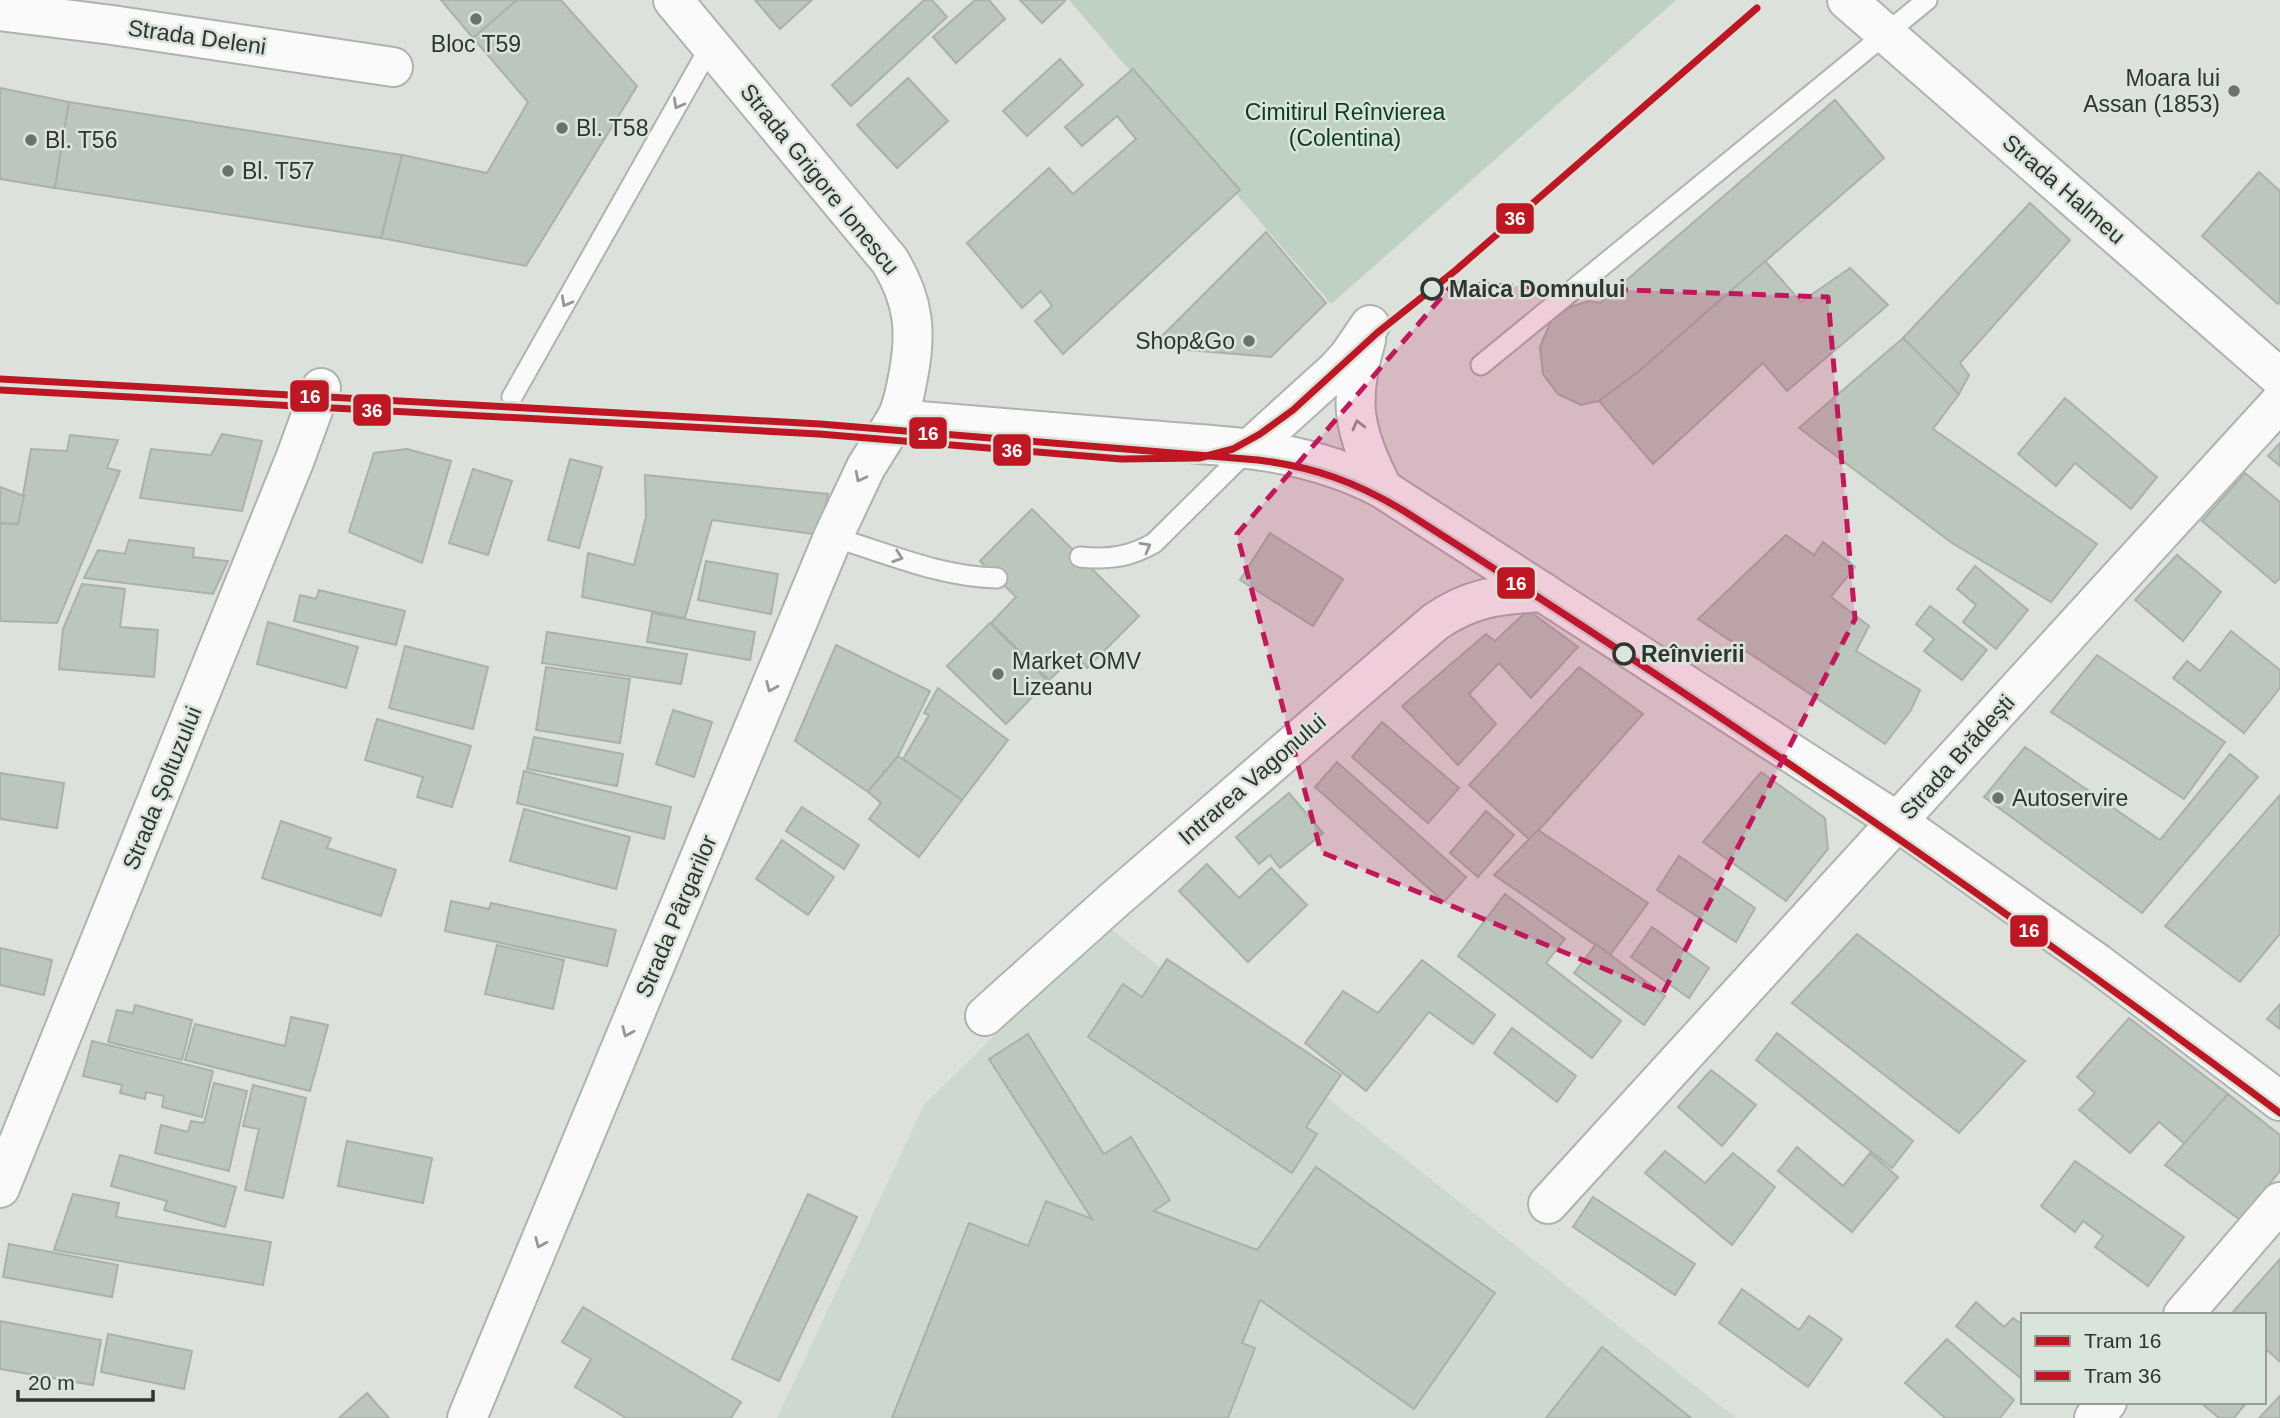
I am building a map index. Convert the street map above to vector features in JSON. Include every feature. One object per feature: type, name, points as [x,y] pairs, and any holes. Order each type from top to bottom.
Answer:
[{"type":"street","name":"Strada Grigore Ionescu","points":[[673,0],[890,261],[900,279],[908,298],[912,319],[913,350],[905,395],[896,419]]},
{"type":"street","name":"Strada Halmeu","points":[[1847,0],[2280,379]]},
{"type":"street","name":"Strada Deleni","points":[[0,11],[115,12],[393,67]]},
{"type":"street","points":[[1250,449],[1335,371],[1370,325],[1354,395],[1356,420],[1383,489]]},
{"type":"street","name":"Strada Șoltuzului","points":[[0,1188],[290,472],[321,388]]},
{"type":"street","name":"Strada Brădești","points":[[1548,1204],[2280,402]]},
{"type":"street","points":[[896,419],[1250,449],[1322,462],[1362,477],[1898,822],[2097,963],[2280,1101]]},
{"type":"street","name":"Strada Pârgarilor","points":[[467,1418],[833,537],[866,467],[896,419]]},
{"type":"street","name":"Intrarea Vagonului","points":[[985,1016],[1114,900],[1435,622],[1464,604],[1478,600],[1544,592]]},
{"type":"street","points":[[2185,1313],[2280,1202]]},
{"type":"street","points":[[2094,1418],[2105,1404]]},
{"type":"lane","points":[[1481,365],[1927,0]]},
{"type":"lane","points":[[512,397],[712,45]]},
{"type":"lane","points":[[1080,557],[1122,557],[1154,543],[1250,449]]},
{"type":"lane","points":[[833,537],[926,567],[976,577],[997,578]]},
{"type":"highlighted area","points":[[1453,284],[1828,297],[1855,619],[1663,993],[1321,852],[1237,534]]},
{"type":"shaded area","points":[[1106,925],[1736,1418],[777,1418],[924,1105]]},
{"type":"green space","name":"Cimitirul Reînvierea (Colentina)","points":[[1069,0],[1676,0],[1331,304]]},
{"type":"building","name":"Bloc T59","points":[[441,0],[517,0],[473,38]]},
{"type":"building","name":"Bl. T58","points":[[517,0],[561,0],[637,86],[526,266],[381,238],[402,155],[487,173],[528,102],[473,38]]},
{"type":"building","points":[[755,0],[812,0],[780,29]]},
{"type":"building","points":[[924,0],[932,0],[947,17],[851,106],[832,85]]},
{"type":"building","points":[[975,0],[989,0],[1005,19],[956,63],[933,37]]},
{"type":"building","points":[[1020,0],[1064,0],[1065,1],[1042,23]]},
{"type":"building","points":[[1060,59],[1083,85],[1027,136],[1003,111]]},
{"type":"building","points":[[1133,69],[1240,190],[1063,354],[1035,321],[1052,306],[1041,291],[1022,308],[967,243],[1049,168],[1073,194],[1136,139],[1117,116],[1082,146],[1065,127]]},
{"type":"building","points":[[908,78],[948,121],[897,168],[857,125]]},
{"type":"building","name":"Bl. T56","points":[[0,88],[69,102],[55,188],[0,179]]},
{"type":"building","points":[[1835,100],[1884,158],[1638,372],[1599,401],[1581,405],[1558,394],[1543,374],[1540,347],[1551,321],[1570,307],[1589,301],[1600,303]]},
{"type":"building","name":"Bl. T57","points":[[69,102],[402,155],[381,238],[55,188]]},
{"type":"building","points":[[2259,172],[2280,191],[2278,304],[2202,236]]},
{"type":"building","points":[[2030,203],[2070,240],[1960,363],[1969,375],[1959,394],[1903,338]]},
{"type":"building","points":[[1266,232],[1326,303],[1271,357],[1151,347]]},
{"type":"building","points":[[1765,261],[1801,302],[1850,268],[1888,305],[1787,391],[1763,363],[1653,464],[1599,401],[1638,372]]},
{"type":"building","points":[[1903,338],[1959,394],[1933,429],[2097,544],[2051,602],[1952,543],[1799,428]]},
{"type":"building","points":[[2065,398],[2157,477],[2131,509],[2075,463],[2056,486],[2018,454]]},
{"type":"building","points":[[222,434],[262,441],[242,511],[140,498],[151,449],[211,455]]},
{"type":"building","points":[[70,435],[118,440],[107,468],[120,471],[57,623],[0,621],[0,523],[18,524],[31,449],[67,451]]},
{"type":"building","points":[[2280,443],[2280,466],[2268,456]]},
{"type":"building","points":[[407,449],[451,461],[422,563],[349,532],[374,453]]},
{"type":"building","points":[[570,459],[602,467],[579,548],[548,540]]},
{"type":"building","points":[[473,469],[512,481],[488,555],[449,543]]},
{"type":"building","points":[[2245,473],[2280,502],[2280,578],[2275,583],[2202,521]]},
{"type":"building","points":[[645,475],[828,494],[820,535],[712,520],[685,618],[582,597],[588,553],[634,565],[646,517]]},
{"type":"building","points":[[0,487],[24,496],[18,524],[0,523]]},
{"type":"building","points":[[1032,509],[1139,616],[1087,668],[1075,656],[1049,680],[991,623],[1016,597],[980,561]]},
{"type":"building","points":[[1270,533],[1343,579],[1313,626],[1240,580]]},
{"type":"building","points":[[1786,535],[1814,555],[1823,542],[1855,567],[1831,597],[1869,626],[1856,651],[1920,690],[1911,710],[1885,744],[1698,619]]},
{"type":"building","points":[[129,540],[194,548],[193,557],[228,561],[213,594],[84,578],[98,550],[125,554]]},
{"type":"building","points":[[2177,555],[2221,592],[2183,641],[2135,600]]},
{"type":"building","points":[[706,561],[778,574],[771,614],[698,600]]},
{"type":"building","points":[[1975,566],[2028,610],[1996,649],[1963,622],[1976,605],[1957,589]]},
{"type":"building","points":[[82,584],[125,589],[120,627],[158,630],[154,677],[59,669],[63,629]]},
{"type":"building","points":[[319,590],[405,611],[396,645],[294,621],[300,595],[316,599]]},
{"type":"building","points":[[1930,606],[1987,650],[1962,680],[1924,651],[1934,639],[1916,624]]},
{"type":"building","points":[[1528,610],[1578,647],[1531,698],[1499,663],[1469,694],[1496,724],[1458,765],[1402,706],[1486,634],[1495,641]]},
{"type":"building","points":[[652,613],[755,632],[750,660],[647,642]]},
{"type":"building","points":[[268,622],[358,647],[346,688],[257,664]]},
{"type":"building","name":"Market OMV Lizeanu","points":[[990,623],[1048,681],[1006,724],[947,666]]},
{"type":"building","points":[[2231,631],[2280,670],[2280,688],[2244,733],[2173,678],[2187,661],[2200,671]]},
{"type":"building","points":[[547,632],[687,654],[681,684],[542,663]]},
{"type":"building","points":[[836,645],[930,691],[898,756],[868,792],[795,741]]},
{"type":"building","points":[[405,646],[488,667],[473,729],[389,708]]},
{"type":"building","points":[[2097,655],[2225,742],[2184,799],[2051,712]]},
{"type":"building","points":[[546,667],[630,679],[620,743],[536,730]]},
{"type":"building","points":[[1579,667],[1643,714],[1530,840],[1469,785]]},
{"type":"building","points":[[938,688],[1008,740],[962,800],[903,759],[929,715],[924,713]]},
{"type":"building","points":[[673,710],[712,722],[694,777],[656,764]]},
{"type":"building","points":[[377,719],[471,746],[452,807],[417,797],[423,777],[365,760]]},
{"type":"building","points":[[1382,722],[1459,788],[1428,823],[1352,757]]},
{"type":"building","points":[[534,737],[623,754],[617,786],[527,769]]},
{"type":"building","points":[[2025,747],[2160,840],[2230,754],[2258,777],[2142,913],[1984,797]]},
{"type":"building","points":[[898,756],[962,800],[919,857],[869,819],[881,803],[868,792]]},
{"type":"building","points":[[1337,762],[1466,877],[1444,902],[1315,787]]},
{"type":"building","points":[[524,771],[671,807],[664,839],[517,803]]},
{"type":"building","points":[[1761,772],[1825,818],[1828,849],[1786,901],[1703,842]]},
{"type":"building","points":[[0,773],[64,783],[57,828],[0,819]]},
{"type":"building","points":[[1289,793],[1323,833],[1280,868],[1270,855],[1259,864],[1236,837]]},
{"type":"building","points":[[2280,795],[2280,934],[2240,982],[2165,926]]},
{"type":"building","points":[[802,807],[859,845],[844,869],[786,831]]},
{"type":"building","points":[[524,809],[630,837],[616,889],[510,861]]},
{"type":"building","points":[[1486,811],[1514,835],[1478,877],[1450,853]]},
{"type":"building","points":[[281,821],[331,838],[327,848],[396,870],[381,916],[262,878]]},
{"type":"building","points":[[1538,830],[1648,903],[1610,955],[1494,875]]},
{"type":"building","points":[[782,840],[834,877],[808,915],[756,879]]},
{"type":"building","points":[[1679,856],[1755,908],[1736,942],[1657,890]]},
{"type":"building","points":[[1207,864],[1239,898],[1271,868],[1307,905],[1248,962],[1179,891]]},
{"type":"building","points":[[1505,894],[1565,939],[1546,963],[1621,1021],[1592,1058],[1458,956]]},
{"type":"building","points":[[451,901],[489,909],[491,903],[616,930],[607,966],[445,931]]},
{"type":"building","points":[[1652,927],[1709,968],[1689,998],[1631,957]]},
{"type":"building","points":[[1857,934],[2025,1061],[1959,1133],[1792,1003]]},
{"type":"building","points":[[1596,944],[1665,996],[1644,1025],[1574,973]]},
{"type":"building","points":[[497,945],[564,960],[553,1009],[485,994]]},
{"type":"building","points":[[0,948],[52,960],[44,995],[0,985]]},
{"type":"building","points":[[1167,959],[1341,1075],[1306,1127],[1317,1134],[1292,1173],[1088,1037],[1123,984],[1142,997]]},
{"type":"building","points":[[1422,960],[1495,1015],[1473,1044],[1429,1012],[1366,1091],[1305,1043],[1343,991],[1378,1013]]},
{"type":"building","points":[[2280,1004],[2280,1029],[2267,1019]]},
{"type":"building","points":[[135,1005],[192,1020],[182,1060],[108,1042],[117,1010],[133,1013]]},
{"type":"building","points":[[291,1017],[328,1025],[310,1091],[185,1060],[195,1024],[285,1046]]},
{"type":"building","points":[[2129,1018],[2228,1094],[2185,1144],[2159,1122],[2130,1153],[2079,1110],[2095,1093],[2077,1077]]},
{"type":"building","points":[[1512,1028],[1576,1076],[1557,1102],[1494,1053]]},
{"type":"building","points":[[1777,1033],[1913,1141],[1892,1168],[1756,1060]]},
{"type":"building","points":[[1028,1034],[1104,1154],[1131,1137],[1170,1200],[1154,1211],[1257,1250],[1316,1167],[1495,1293],[1414,1409],[1260,1300],[1242,1343],[1255,1348],[1228,1418],[892,1418],[969,1223],[1028,1246],[1046,1201],[1092,1219],[989,1059]]},
{"type":"building","points":[[92,1041],[213,1071],[202,1117],[162,1107],[164,1096],[146,1092],[145,1099],[120,1093],[122,1085],[83,1076]]},
{"type":"building","points":[[1711,1070],[1756,1105],[1722,1146],[1678,1107]]},
{"type":"building","points":[[214,1083],[247,1091],[229,1171],[155,1153],[161,1125],[188,1132],[191,1121],[204,1123]]},
{"type":"building","points":[[253,1085],[306,1098],[283,1198],[245,1190],[259,1129],[243,1126]]},
{"type":"building","points":[[2228,1094],[2280,1135],[2280,1171],[2240,1220],[2165,1165]]},
{"type":"building","points":[[347,1141],[432,1158],[423,1203],[338,1186]]},
{"type":"building","points":[[1797,1147],[1843,1186],[1870,1153],[1898,1177],[1852,1232],[1778,1171]]},
{"type":"building","points":[[1665,1151],[1705,1183],[1733,1153],[1775,1187],[1732,1245],[1645,1173]]},
{"type":"building","points":[[120,1155],[236,1187],[225,1227],[164,1210],[167,1201],[111,1186]]},
{"type":"building","points":[[2075,1161],[2184,1237],[2148,1286],[2095,1247],[2103,1236],[2083,1221],[2075,1232],[2041,1206]]},
{"type":"building","points":[[73,1194],[119,1203],[116,1217],[271,1242],[263,1285],[54,1250]]},
{"type":"building","points":[[808,1194],[857,1217],[779,1381],[732,1359]]},
{"type":"building","points":[[1593,1197],[1695,1264],[1675,1295],[1573,1227]]},
{"type":"building","points":[[9,1244],[118,1265],[112,1297],[3,1277]]},
{"type":"building","points":[[2280,1259],[2280,1362],[2266,1349],[2266,1313],[2232,1313]]},
{"type":"building","points":[[1742,1289],[1799,1330],[1809,1316],[1842,1339],[1808,1387],[1719,1323]]},
{"type":"building","points":[[1976,1302],[2004,1327],[2013,1318],[2021,1324],[2021,1378],[1956,1326]]},
{"type":"building","points":[[583,1307],[741,1402],[731,1418],[626,1418],[575,1387],[591,1359],[562,1342]]},
{"type":"building","points":[[0,1321],[101,1340],[93,1385],[0,1369]]},
{"type":"building","points":[[108,1334],[192,1351],[184,1389],[101,1372]]},
{"type":"building","points":[[1947,1339],[2014,1400],[2000,1418],[1945,1418],[1905,1383]]},
{"type":"building","points":[[1602,1347],[1691,1418],[1546,1418]]},
{"type":"building","points":[[367,1393],[389,1418],[339,1418]]},
{"type":"building","points":[[2280,1396],[2280,1418],[2259,1418]]},
{"type":"building","points":[[2202,1404],[2245,1404],[2234,1418],[2219,1418]]},
{"type":"tram line","name":"36","points":[[0,390],[819,434],[1121,459],[1199,458],[1233,449],[1260,434],[1293,410],[1377,333],[1456,270],[1757,8]]},
{"type":"tram line","name":"16","points":[[0,379],[820,424],[1258,460],[1334,477],[1404,511],[1738,729],[1957,879],[2280,1113]]},
{"type":"place","name":"Bloc T59","points":[[476,19]]},
{"type":"place","name":"Moara lui Assan (1853)","points":[[2234,91]]},
{"type":"place","name":"Bl. T58","points":[[562,128]]},
{"type":"place","name":"Bl. T56","points":[[31,140]]},
{"type":"place","name":"Bl. T57","points":[[228,171]]},
{"type":"place","name":"Maica Domnului","points":[[1432,289]]},
{"type":"place","name":"Shop&Go","points":[[1249,341]]},
{"type":"place","name":"Reînvierii","points":[[1624,654]]},
{"type":"place","name":"Market OMV Lizeanu","points":[[998,674]]},
{"type":"place","name":"Autoservire","points":[[1998,798]]}]
